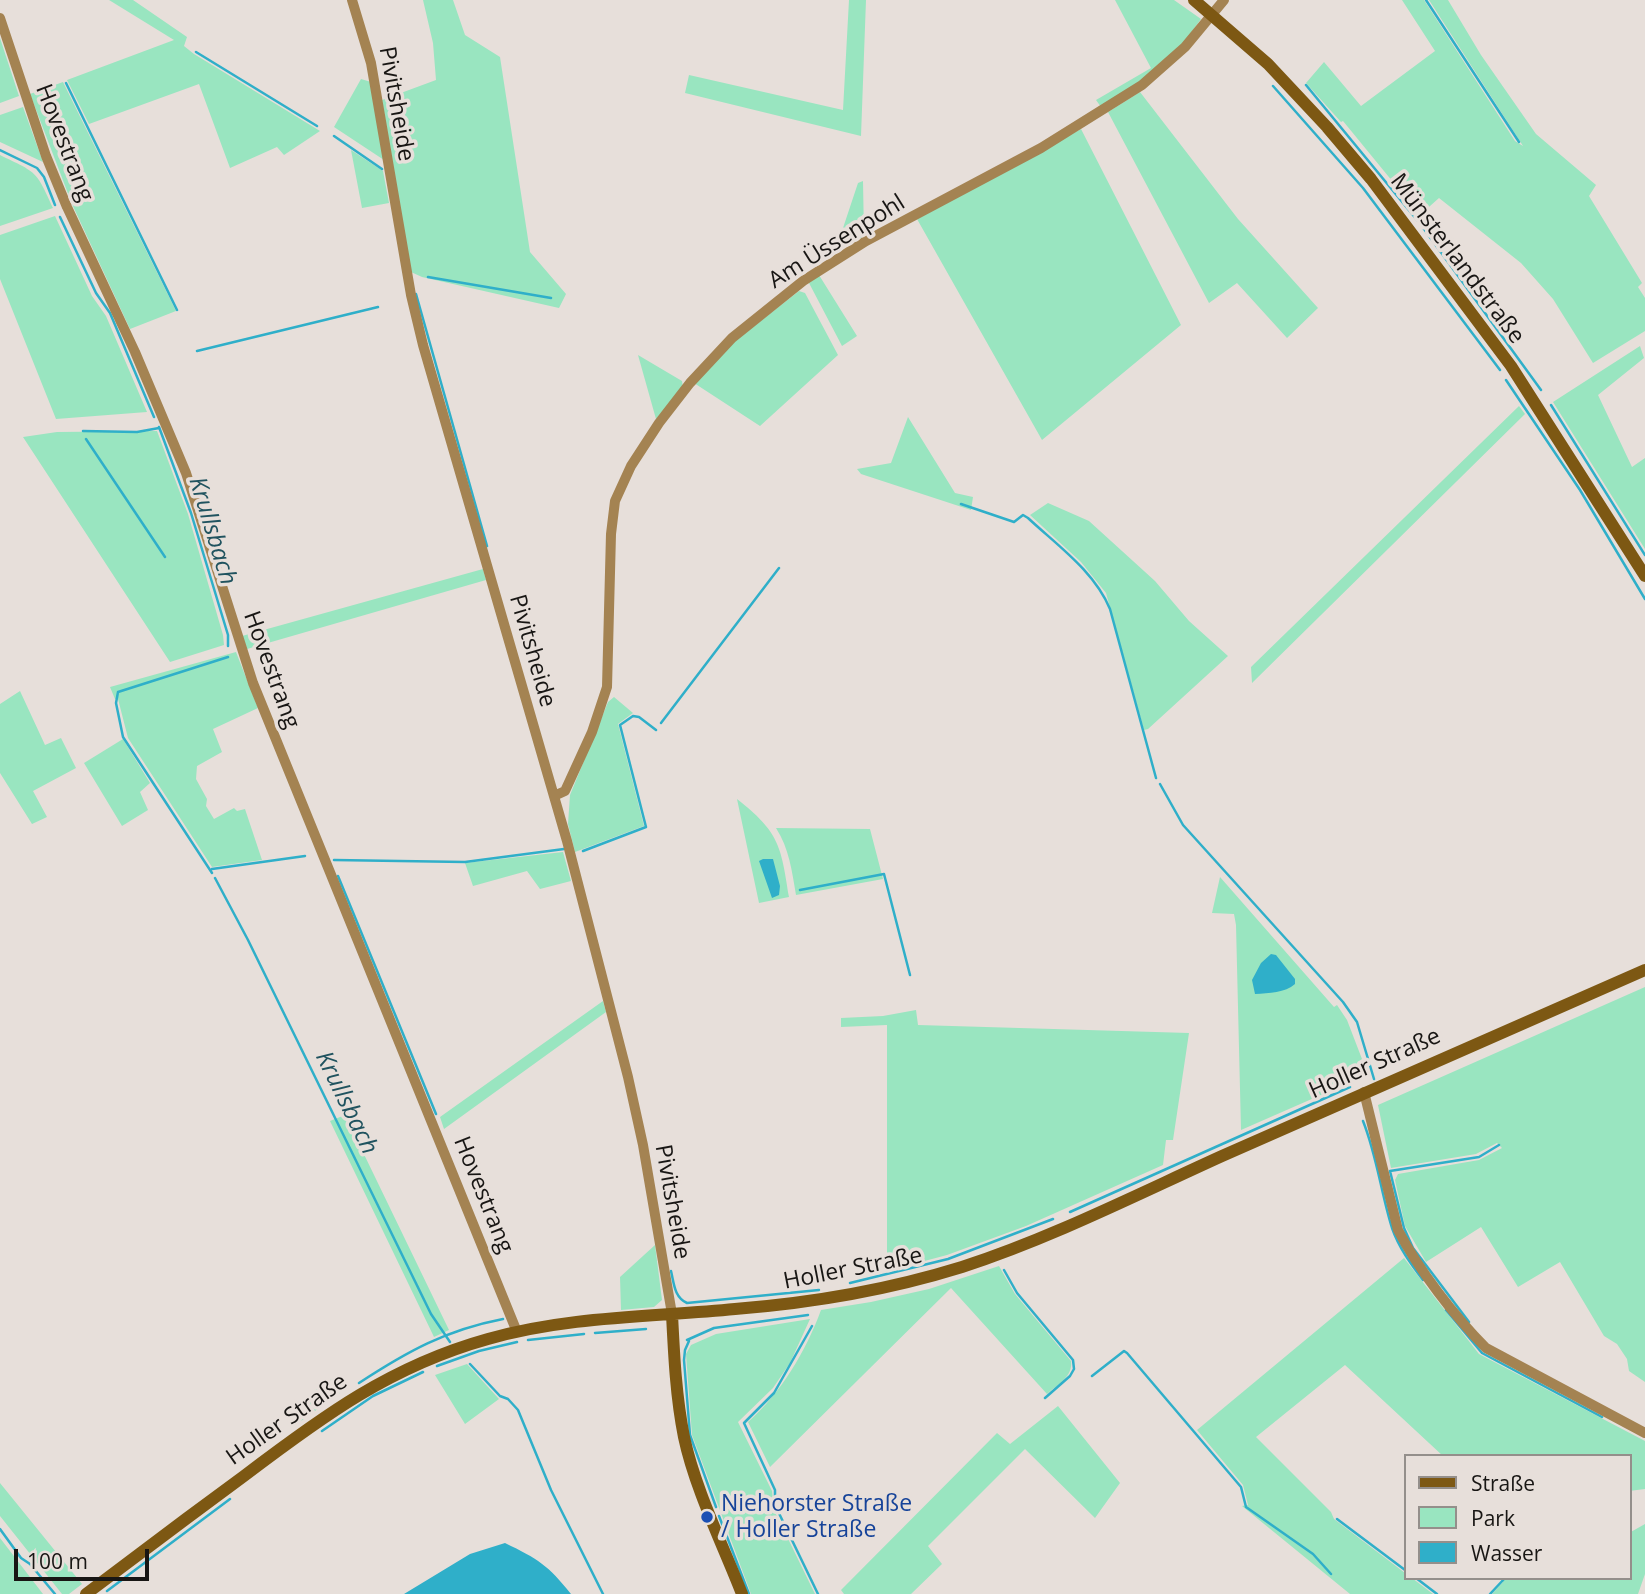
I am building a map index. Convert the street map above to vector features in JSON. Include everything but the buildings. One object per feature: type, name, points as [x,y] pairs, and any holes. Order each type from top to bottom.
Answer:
[{"type":"street","name":"Pivitsheide","points":[[352,0],[371,63],[411,295],[423,345],[554,796],[637,1118],[671,1314]]},
{"type":"street","name":"Münsterlandstraße","points":[[1194,0],[1268,64],[1371,179],[1475,315],[1531,395],[1645,576]]},
{"type":"street","name":"Am Üssenpohl","points":[[554,796],[565,790],[592,732],[607,687],[611,534],[615,501],[631,466],[690,383],[732,338],[803,281],[866,241],[1041,148],[1142,85],[1185,47],[1223,0]]},
{"type":"street","name":"Hovestrang","points":[[0,18],[46,156],[135,352],[186,473],[253,683],[517,1332]]},
{"type":"street","name":"Holler Straße","points":[[86,1594],[352,1397],[426,1360],[489,1338],[550,1326],[827,1298],[929,1277],[972,1264],[1066,1226],[1645,970]]},
{"type":"street","points":[[1364,1093],[1398,1230],[1408,1250],[1471,1333],[1486,1348],[1645,1433]]},
{"type":"street","points":[[671,1314],[679,1402],[689,1456],[742,1594]]},
{"type":"green space","points":[[109,0],[133,0],[187,37],[184,46],[194,54],[320,131],[284,155],[277,147],[230,168],[199,84],[89,124],[67,80],[174,40]]},
{"type":"green space","points":[[423,0],[453,0],[465,35],[500,57],[530,252],[566,294],[559,308],[422,277],[411,272],[382,100],[436,80],[433,43]]},
{"type":"green space","points":[[849,0],[866,0],[861,136],[685,93],[689,75],[843,110]]},
{"type":"green space","points":[[1115,0],[1174,0],[1201,19],[1183,44],[1150,76],[1101,107],[1096,100],[1151,68]]},
{"type":"green space","points":[[1402,0],[1424,0],[1515,141],[1523,146],[1429,0],[1448,0],[1481,55],[1536,134],[1596,185],[1589,196],[1642,283],[1638,287],[1645,298],[1645,331],[1593,363],[1553,299],[1521,263],[1439,198],[1420,215],[1343,121],[1341,122],[1306,83],[1324,62],[1361,106],[1435,51]]},
{"type":"green space","points":[[0,38],[19,96],[0,103]]},
{"type":"green space","points":[[361,79],[371,82],[384,160],[334,127]]},
{"type":"green space","points":[[63,82],[176,311],[130,329],[72,204],[30,94]]},
{"type":"green space","points":[[1140,92],[1238,219],[1318,308],[1287,338],[1237,283],[1209,303],[1108,112]]},
{"type":"green space","points":[[23,107],[43,162],[0,142],[0,115]]},
{"type":"green space","points":[[1081,129],[1181,325],[1042,440],[917,219]]},
{"type":"green space","points":[[351,150],[383,171],[389,203],[362,208]]},
{"type":"green space","points":[[0,155],[29,170],[39,179],[53,208],[0,226]]},
{"type":"green space","points":[[863,181],[864,236],[835,252],[858,183]]},
{"type":"green space","points":[[55,216],[92,296],[106,316],[147,412],[56,419],[0,279],[0,235]]},
{"type":"green space","points":[[819,275],[857,336],[842,346],[809,283]]},
{"type":"green space","points":[[799,291],[805,293],[838,355],[760,426],[694,383],[735,341]]},
{"type":"green space","points":[[1640,346],[1644,358],[1598,395],[1632,467],[1645,458],[1645,549],[1553,402]]},
{"type":"green space","points":[[638,355],[682,381],[683,388],[656,419]]},
{"type":"green space","points":[[1519,406],[1525,414],[1252,683],[1251,667]]},
{"type":"green space","points":[[908,417],[955,493],[973,497],[971,510],[861,474],[857,469],[891,463]]},
{"type":"green space","points":[[157,431],[188,514],[224,645],[170,662],[23,437],[57,432]]},
{"type":"green space","points":[[1048,503],[1089,521],[1155,581],[1189,621],[1228,656],[1148,729],[1144,730],[1106,593],[1081,562],[1030,515]]},
{"type":"green space","points":[[483,569],[486,580],[247,649],[242,636]]},
{"type":"green space","points":[[236,652],[258,708],[213,729],[222,752],[197,766],[196,779],[214,819],[234,808],[237,811],[245,809],[262,860],[212,867],[128,738],[118,699],[115,699],[110,687]]},
{"type":"green space","points":[[20,691],[45,745],[61,738],[76,768],[33,791],[47,817],[32,824],[0,773],[0,704]]},
{"type":"green space","points":[[614,697],[633,713],[618,724],[644,826],[575,852],[568,824],[570,795],[608,702]]},
{"type":"green space","points":[[123,739],[150,783],[140,792],[148,810],[122,826],[84,763]]},
{"type":"green space","points":[[737,799],[762,821],[776,841],[789,897],[759,903]]},
{"type":"green space","points":[[776,828],[870,829],[883,879],[796,895],[787,852]]},
{"type":"green space","points":[[563,852],[571,881],[540,889],[527,871],[473,886],[465,863]]},
{"type":"green space","points":[[1220,877],[1334,1007],[1337,1005],[1347,1020],[1362,1059],[1358,1062],[1362,1077],[1241,1130],[1236,925],[1234,914],[1212,913]]},
{"type":"green space","points":[[1645,987],[1645,1382],[1629,1371],[1627,1359],[1617,1344],[1604,1336],[1560,1262],[1518,1287],[1481,1227],[1426,1262],[1405,1226],[1395,1180],[1398,1174],[1479,1160],[1502,1148],[1497,1143],[1476,1154],[1391,1168],[1378,1105]]},
{"type":"green space","points":[[603,1001],[606,1012],[444,1129],[440,1117]]},
{"type":"green space","points":[[916,1010],[918,1025],[1189,1033],[1173,1140],[1166,1140],[1163,1165],[1026,1226],[947,1255],[887,1271],[887,1025],[841,1027],[841,1018],[883,1016]]},
{"type":"green space","points":[[345,1115],[449,1330],[434,1337],[330,1121]]},
{"type":"green space","points":[[655,1245],[662,1300],[654,1307],[621,1310],[620,1277]]},
{"type":"green space","points":[[1404,1258],[1479,1354],[1645,1441],[1645,1489],[1631,1491],[1631,1454],[1441,1454],[1345,1365],[1256,1437],[1331,1512],[1334,1519],[1404,1572],[1404,1580],[1415,1580],[1433,1594],[1350,1594],[1242,1506],[1248,1505],[1243,1485],[1197,1430]]},
{"type":"green space","points":[[999,1266],[1015,1294],[1071,1361],[1070,1372],[1060,1383],[1047,1394],[951,1288],[770,1467],[748,1422],[782,1385],[808,1341],[821,1310],[929,1289]]},
{"type":"green space","points":[[810,1319],[790,1363],[773,1388],[738,1422],[772,1491],[774,1510],[815,1594],[751,1594],[692,1435],[686,1354],[691,1345],[716,1334]]},
{"type":"green space","points":[[467,1364],[499,1399],[465,1424],[435,1375]]},
{"type":"green space","points":[[339,1374],[348,1387],[297,1424],[288,1409]]},
{"type":"green space","points":[[1058,1406],[1120,1483],[1095,1518],[1025,1449],[928,1546],[942,1564],[911,1594],[844,1594],[841,1590],[997,1433],[1010,1444]]},
{"type":"green space","points":[[0,1483],[82,1584],[69,1594],[62,1594],[0,1516]]},
{"type":"green space","points":[[1645,1524],[1645,1574],[1638,1594],[1492,1594],[1503,1582],[1501,1580],[1631,1580],[1631,1532]]},
{"type":"green space","points":[[0,1538],[43,1594],[0,1594]]},
{"type":"water","points":[[773,859],[780,886],[779,895],[772,898],[759,861]]},
{"type":"water","points":[[1271,954],[1276,955],[1295,979],[1295,984],[1282,991],[1255,994],[1252,980],[1261,963]]},
{"type":"water","points":[[505,1543],[542,1564],[571,1594],[404,1594],[470,1554]]},
{"type":"waterway","points":[[1426,0],[1519,142]]},
{"type":"waterway","points":[[196,52],[317,126]]},
{"type":"waterway","points":[[66,83],[177,310]]},
{"type":"waterway","points":[[1306,85],[1417,220]]},
{"type":"waterway","points":[[1273,86],[1363,188],[1500,370]]},
{"type":"waterway","points":[[334,136],[382,169]]},
{"type":"waterway","name":"Krullsbach","points":[[0,150],[37,168],[44,177],[55,205]]},
{"type":"waterway","name":"Krullsbach","points":[[60,217],[96,293],[110,313],[154,417]]},
{"type":"waterway","points":[[1424,229],[1541,390]]},
{"type":"waterway","points":[[428,277],[551,298]]},
{"type":"waterway","points":[[416,294],[487,546]]},
{"type":"waterway","points":[[197,351],[378,307]]},
{"type":"waterway","points":[[1506,380],[1580,490],[1645,599]]},
{"type":"waterway","points":[[1551,405],[1645,555]]},
{"type":"waterway","name":"Krullsbach","points":[[159,427],[191,513],[228,635],[228,646]]},
{"type":"waterway","points":[[83,431],[137,432],[159,428]]},
{"type":"waterway","points":[[86,439],[165,557]]},
{"type":"waterway","points":[[961,504],[1014,522],[1023,515],[1074,560],[1095,583],[1110,609],[1156,778]]},
{"type":"waterway","points":[[661,723],[779,568]]},
{"type":"waterway","name":"Krullsbach","points":[[212,873],[123,737],[116,703],[118,692],[228,657]]},
{"type":"waterway","points":[[583,851],[646,827],[620,725],[633,716],[639,717],[656,730]]},
{"type":"waterway","points":[[1160,784],[1183,825],[1343,1002],[1357,1022],[1374,1079]]},
{"type":"waterway","points":[[334,860],[465,862],[564,849]]},
{"type":"waterway","points":[[212,869],[305,856]]},
{"type":"waterway","points":[[800,890],[884,874],[910,975]]},
{"type":"waterway","points":[[338,876],[436,1114]]},
{"type":"waterway","name":"Krullsbach","points":[[215,878],[431,1314],[450,1342]]},
{"type":"waterway","points":[[1070,1212],[1350,1087]]},
{"type":"waterway","points":[[1363,1121],[1392,1228],[1402,1249],[1423,1280]]},
{"type":"waterway","points":[[1469,1322],[1413,1248],[1404,1228],[1390,1171],[1479,1157],[1499,1145]]},
{"type":"waterway","points":[[850,1283],[948,1259],[1053,1219]]},
{"type":"waterway","points":[[1004,1270],[1017,1293],[1073,1360],[1074,1369],[1070,1376],[1045,1398]]},
{"type":"waterway","points":[[671,1271],[677,1293],[687,1303],[819,1290]]},
{"type":"waterway","points":[[1446,1310],[1482,1353],[1602,1417]]},
{"type":"waterway","points":[[687,1340],[714,1328],[808,1315]]},
{"type":"waterway","points":[[359,1383],[428,1343],[463,1329],[503,1319]]},
{"type":"waterway","points":[[812,1326],[774,1393],[744,1423],[775,1490],[775,1505],[818,1594]]},
{"type":"waterway","points":[[595,1333],[646,1329]]},
{"type":"waterway","points":[[528,1340],[584,1334]]},
{"type":"waterway","points":[[689,1341],[684,1360],[690,1435],[716,1507]]},
{"type":"waterway","points":[[437,1366],[479,1351],[517,1342]]},
{"type":"waterway","points":[[1092,1376],[1124,1351],[1127,1353],[1241,1487],[1246,1507],[1313,1554],[1331,1574]]},
{"type":"waterway","name":"Krullsbach","points":[[470,1364],[500,1396],[508,1399],[518,1410],[551,1490],[603,1594]]},
{"type":"waterway","points":[[322,1431],[373,1396],[423,1372]]},
{"type":"waterway","points":[[107,1591],[230,1499]]},
{"type":"waterway","points":[[719,1516],[749,1594]]},
{"type":"waterway","points":[[1337,1519],[1404,1569]]},
{"type":"waterway","points":[[0,1529],[21,1558],[30,1564],[55,1594]]},
{"type":"waterway","points":[[1419,1580],[1437,1594]]},
{"type":"waterway","points":[[1490,1594],[1503,1580]]},
{"type":"place","name":"Niehorster Straße / Holler Straße","points":[[707,1517]]}]
